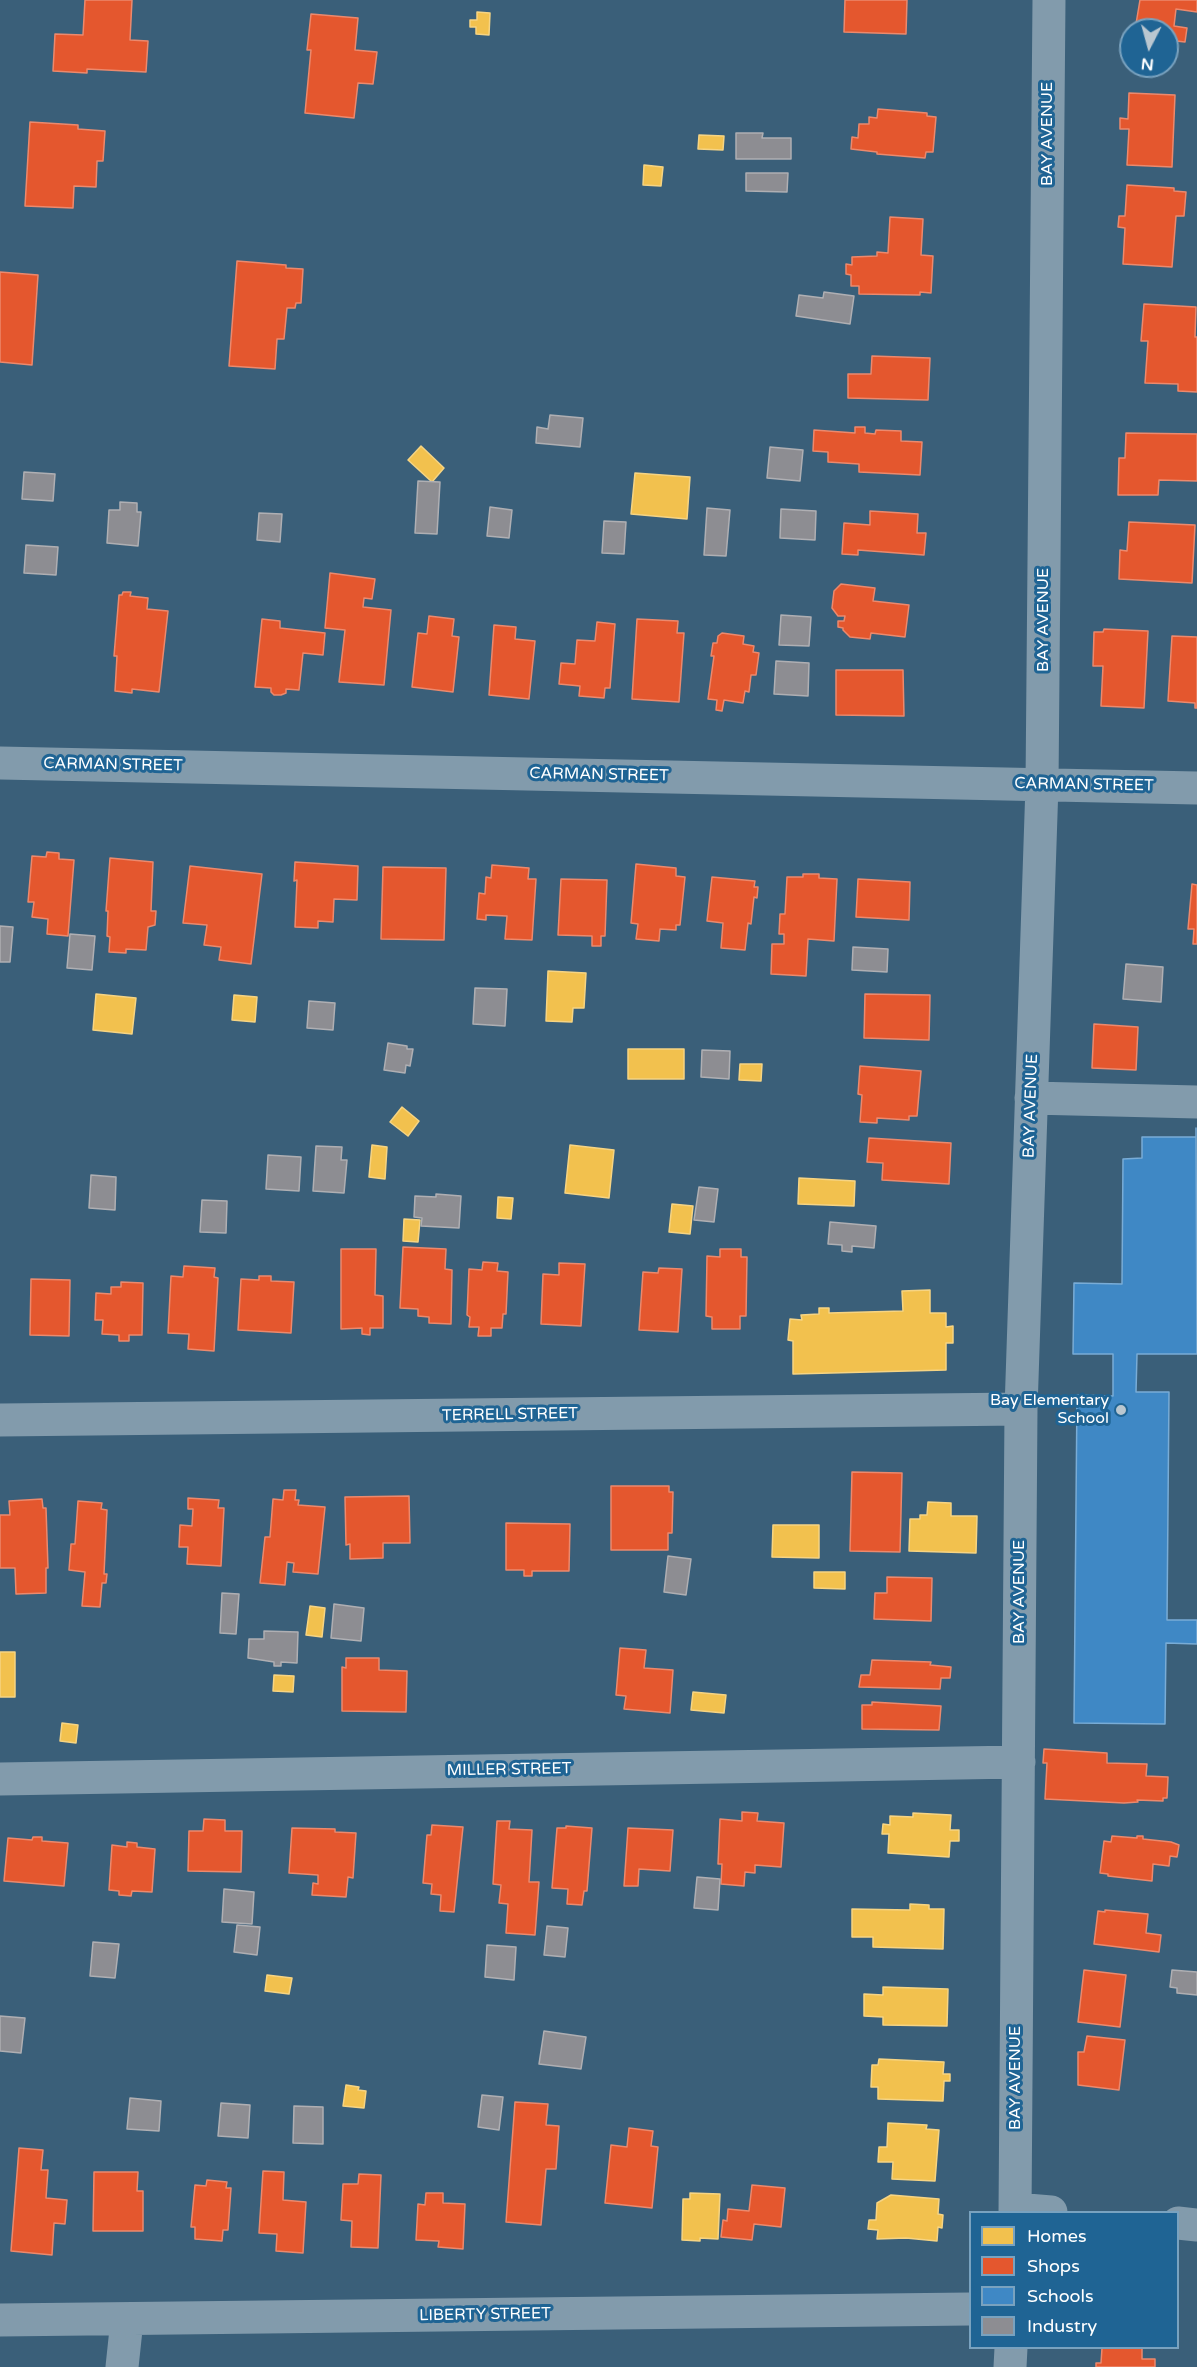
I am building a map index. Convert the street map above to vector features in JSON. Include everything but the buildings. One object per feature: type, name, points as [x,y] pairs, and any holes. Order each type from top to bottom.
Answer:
[{"type":"street","name":"BAY AVENUE","points":[[1015,2211],[1020,1409],[1042,785],[1049,0]]},
{"type":"street","name":"CARMAN STREET","points":[[0,763],[1197,788]]},
{"type":"street","points":[[1031,1098],[1197,1102]]},
{"type":"street","name":"TERRELL STREET","points":[[0,1420],[1020,1409]]},
{"type":"street","name":"MILLER STREET","points":[[0,1779],[1019,1762]]},
{"type":"street","points":[[1179,2223],[1197,2224]]},
{"type":"street","name":"LIBERTY STREET","points":[[0,2320],[969,2309]]},
{"type":"street","points":[[122,2367],[127,2320]]},
{"type":"street","points":[[1010,2367],[1011,2349]]},
{"type":"place","name":"Bay Elementary School","points":[[1121,1410]]}]
